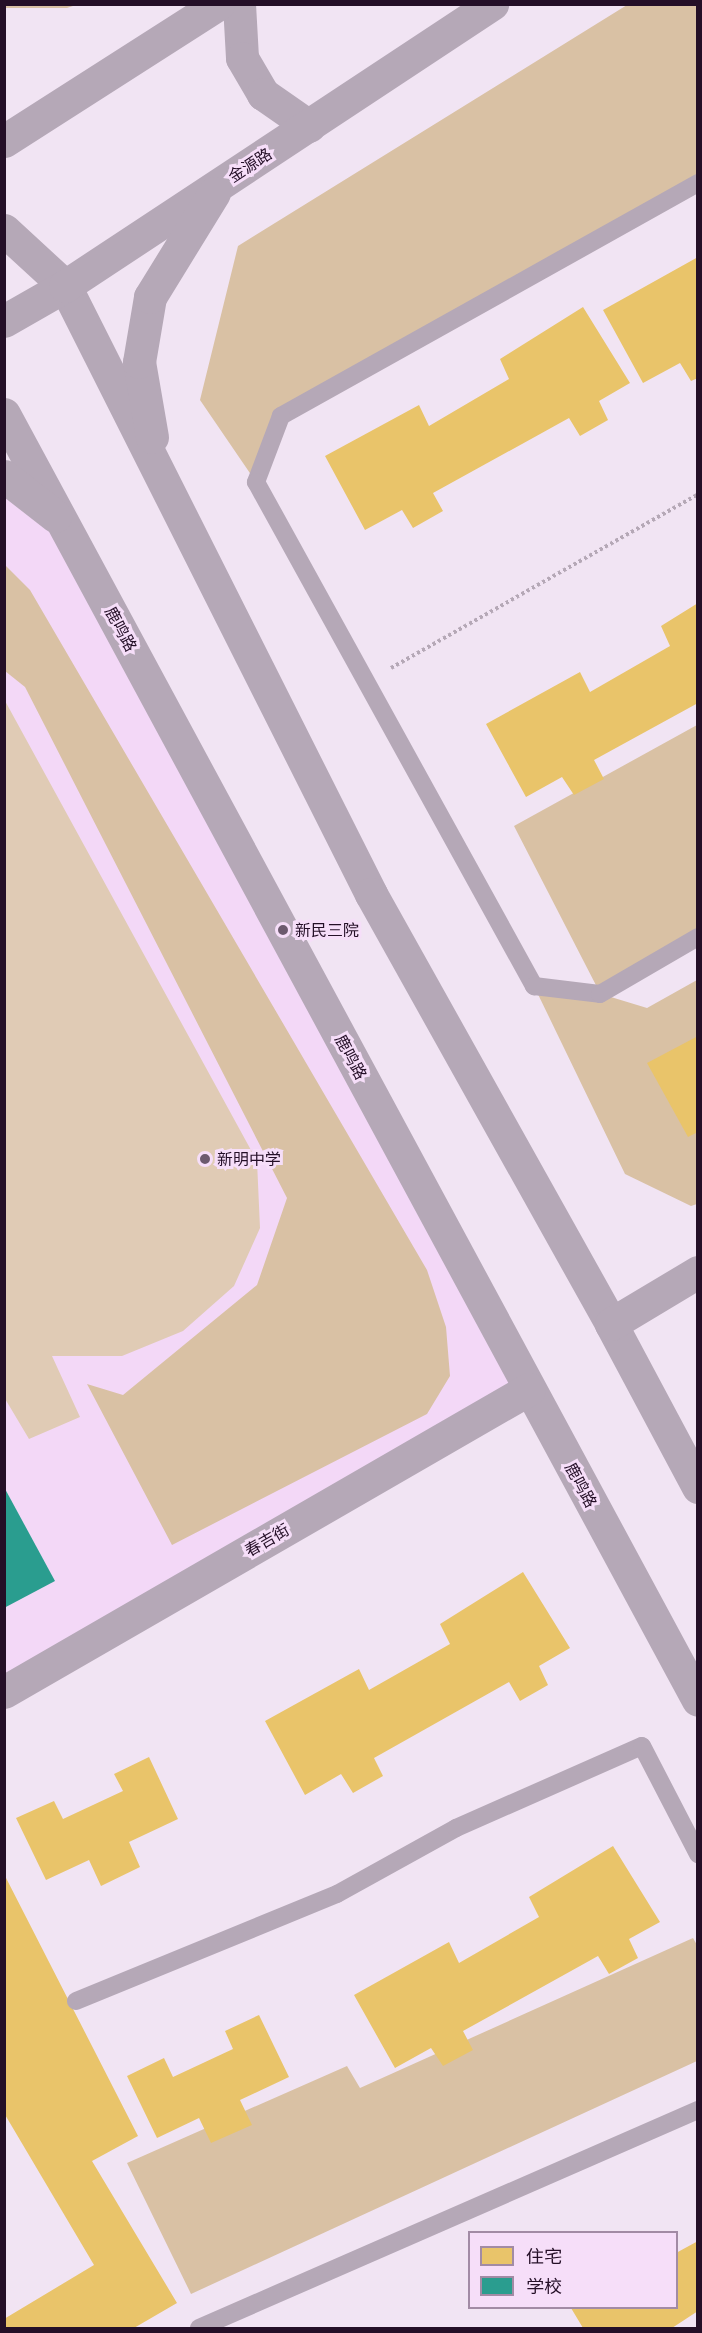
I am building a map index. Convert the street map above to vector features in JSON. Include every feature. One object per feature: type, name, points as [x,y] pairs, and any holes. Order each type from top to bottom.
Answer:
[{"type":"main road","points":[[4,141],[218,4]]},
{"type":"main road","points":[[239,4],[242,58],[263,94],[309,126]]},
{"type":"main road","name":"金源路","points":[[4,321],[65,286],[219,186],[492,4]]},
{"type":"main road","points":[[158,471],[139,362],[150,297],[219,186]]},
{"type":"main road","points":[[4,230],[65,286],[371,894],[611,1324],[698,1487]]},
{"type":"main road","name":"鹿鸣路","points":[[4,414],[698,1700]]},
{"type":"main road","points":[[4,476],[64,522]]},
{"type":"main road","points":[[611,1324],[698,1272]]},
{"type":"main road","name":"春吉街","points":[[4,1692],[529,1389]]},
{"type":"lane","points":[[698,183],[281,416],[256,482],[534,986],[600,994],[698,937]]},
{"type":"lane","points":[[76,2001],[337,1894],[456,1828],[642,1746],[698,1854]]},
{"type":"lane","points":[[199,2328],[698,2110]]},
{"type":"path","points":[[367,682],[698,494]]},
{"type":"shaded area","points":[[4,5],[76,5],[67,8],[5,8]]},
{"type":"shaded area","points":[[627,5],[697,5],[697,183],[281,416],[256,482],[200,400],[238,246]]},
{"type":"shaded area","name":"新明中学","points":[[28,454],[529,1389],[5,1692],[4,466]]},
{"type":"shaded area","points":[[4,564],[30,590],[427,1270],[446,1327],[450,1376],[427,1414],[172,1545],[87,1384],[123,1395],[257,1285],[287,1198],[25,687],[5,671]]},
{"type":"shaded area","points":[[4,699],[257,1161],[260,1228],[234,1286],[183,1331],[122,1356],[52,1356],[80,1417],[29,1439],[4,1397]]},
{"type":"shaded area","points":[[697,725],[697,937],[601,994],[647,1008],[697,980],[697,1204],[691,1206],[625,1174],[534,986],[600,993],[514,826]]},
{"type":"shaded area","points":[[693,1938],[697,1945],[697,2061],[191,2294],[127,2163],[347,2066],[360,2088]]},
{"type":"building: 住宅","points":[[698,257],[698,378],[691,381],[680,363],[643,383],[603,310]]},
{"type":"building: 住宅","points":[[583,307],[630,383],[599,401],[608,420],[580,436],[569,418],[433,493],[443,511],[413,528],[402,510],[365,530],[325,456],[419,405],[429,426],[509,379],[500,359]]},
{"type":"building: 住宅","points":[[698,603],[698,703],[594,760],[604,779],[574,795],[562,777],[526,797],[486,724],[580,672],[590,692],[670,646],[661,626]]},
{"type":"building: 住宅","points":[[698,1036],[698,1132],[688,1137],[647,1063]]},
{"type":"building: 住宅","points":[[523,1572],[570,1648],[539,1666],[548,1685],[520,1701],[509,1682],[374,1758],[383,1776],[353,1793],[341,1774],[305,1795],[265,1721],[359,1669],[369,1690],[450,1644],[440,1624]]},
{"type":"building: 住宅","points":[[149,1757],[178,1819],[129,1842],[140,1867],[101,1886],[89,1860],[46,1880],[16,1818],[54,1801],[63,1819],[123,1791],[114,1774]]},
{"type":"building: 住宅","points":[[613,1846],[660,1922],[629,1939],[638,1958],[609,1974],[598,1956],[463,2031],[473,2050],[443,2066],[431,2048],[395,2068],[354,1995],[449,1942],[459,1963],[539,1917],[529,1897]]},
{"type":"building: 住宅","points":[[4,1874],[138,2136],[92,2161],[177,2303],[134,2328],[4,2328],[4,2319],[94,2265],[4,2113]]},
{"type":"building: 住宅","points":[[259,2015],[289,2077],[240,2100],[252,2125],[211,2143],[199,2118],[157,2138],[127,2076],[164,2058],[173,2077],[233,2049],[225,2031]]},
{"type":"building: 住宅","points":[[698,2241],[698,2311],[672,2328],[583,2328],[572,2309],[678,2309],[678,2252]]},
{"type":"building: 学校","points":[[4,1487],[55,1581],[4,1608]]},
{"type":"place","name":"新民三院","points":[[283,930]]},
{"type":"place","name":"新明中学","points":[[205,1159]]}]
